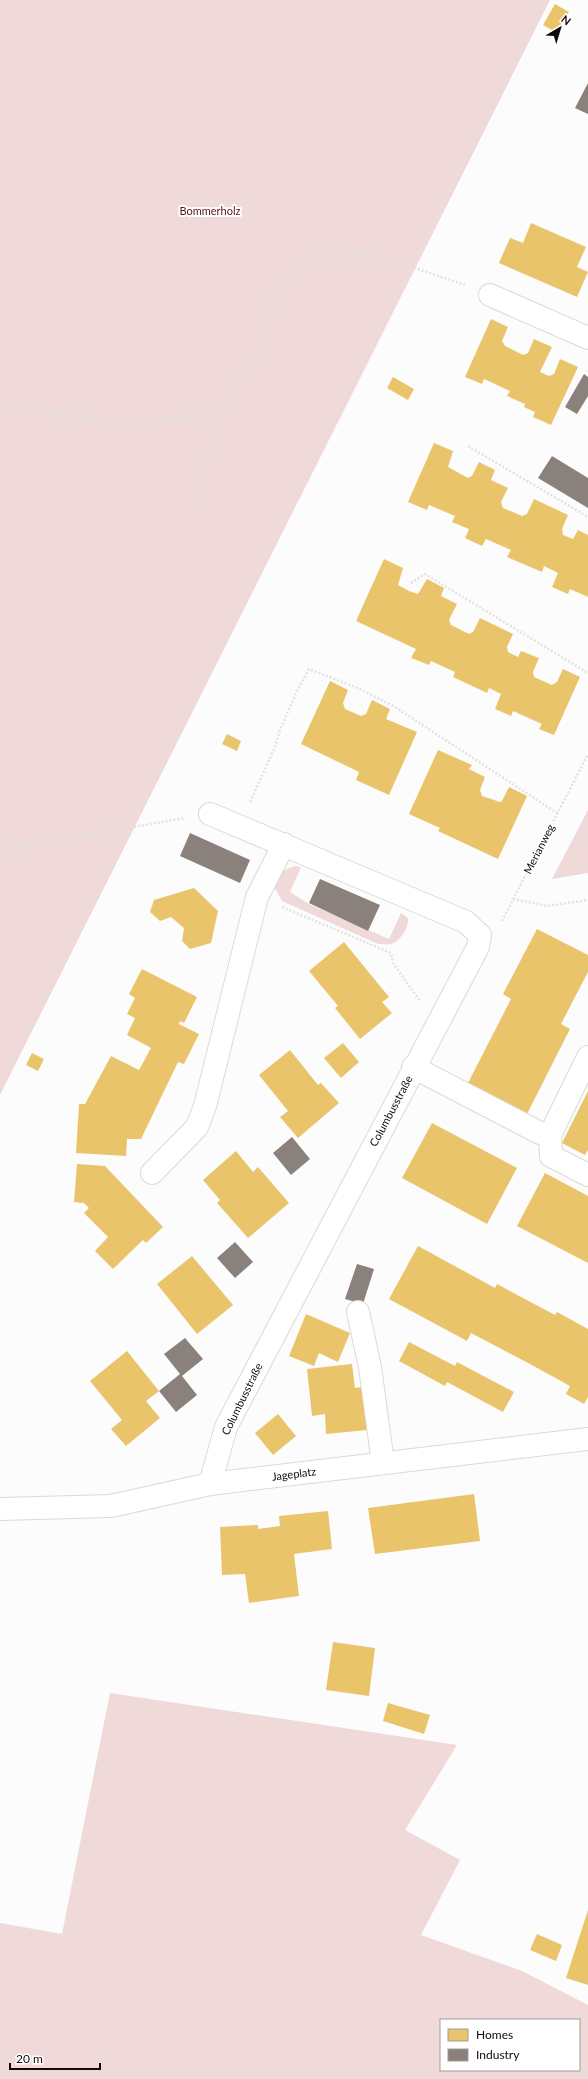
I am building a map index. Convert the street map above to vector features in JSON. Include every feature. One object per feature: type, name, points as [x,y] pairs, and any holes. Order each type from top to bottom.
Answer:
[{"type":"street","points":[[490,295],[588,338]]},
{"type":"street","points":[[210,814],[466,922],[480,935]]},
{"type":"street","points":[[152,1173],[197,1127],[205,1106],[258,897],[284,844]]},
{"type":"street","name":"Columbusstraße","points":[[210,1484],[226,1427],[478,947],[480,935]]},
{"type":"street","points":[[588,1057],[550,1135],[551,1156],[588,1174]]},
{"type":"street","points":[[414,1067],[540,1133],[550,1135]]},
{"type":"street","points":[[358,1312],[370,1367],[382,1463]]},
{"type":"street","name":"Jageplatz","points":[[0,1509],[111,1506],[210,1484],[588,1439]]},
{"type":"path","points":[[198,499],[217,415],[258,357],[274,292],[316,257],[374,254],[451,279],[490,295]]},
{"type":"path","points":[[0,404],[25,411],[128,422],[217,415]]},
{"type":"path","points":[[468,446],[588,517]]},
{"type":"path","points":[[411,583],[425,574],[588,673]]},
{"type":"path","points":[[238,825],[275,747],[281,727],[297,691],[309,669],[360,689],[395,707],[557,812]]},
{"type":"path","name":"Merianweg","points":[[480,935],[501,923],[588,754]]},
{"type":"path","points":[[0,850],[210,814]]},
{"type":"path","points":[[258,897],[391,953],[393,963],[437,1023]]},
{"type":"path","points":[[513,899],[547,906],[588,900]]},
{"type":"green space","name":"Bommerholz","points":[[0,0],[550,0],[0,1095]]},
{"type":"green space","points":[[588,810],[588,873],[552,879]]},
{"type":"green space","points":[[296,866],[301,867],[290,892],[309,904],[389,939],[401,913],[408,918],[404,933],[398,940],[391,944],[378,944],[282,901],[274,887],[284,871]]},
{"type":"green space","points":[[110,1693],[457,1745],[405,1830],[460,1860],[421,1935],[522,1971],[588,2005],[588,2079],[0,2079],[0,1923],[62,1934]]},
{"type":"building: Homes","points":[[555,4],[569,12],[557,33],[543,25]]},
{"type":"building: Homes","points":[[531,223],[586,247],[577,267],[588,272],[577,297],[499,263],[510,238],[523,243]]},
{"type":"building: Homes","points":[[491,319],[508,327],[502,341],[505,346],[523,355],[528,353],[534,339],[552,347],[540,372],[549,376],[554,374],[560,359],[578,367],[551,425],[533,417],[535,412],[524,407],[525,404],[507,396],[510,391],[484,379],[482,384],[465,377]]},
{"type":"building: Homes","points":[[393,377],[414,389],[408,400],[387,388]]},
{"type":"building: Homes","points":[[434,443],[453,451],[448,467],[468,478],[472,476],[479,462],[495,470],[491,480],[508,488],[501,502],[503,508],[522,516],[527,514],[534,499],[568,515],[562,529],[563,535],[573,539],[578,530],[588,535],[588,597],[570,589],[568,594],[552,587],[558,573],[544,566],[542,572],[507,557],[511,550],[486,539],[482,546],[465,538],[469,529],[452,522],[455,516],[429,505],[427,510],[408,502]]},
{"type":"building: Homes","points":[[384,559],[403,568],[398,585],[409,591],[418,594],[427,579],[444,588],[441,596],[457,604],[449,620],[451,625],[469,634],[473,632],[480,618],[513,634],[507,647],[508,652],[518,657],[521,651],[539,658],[533,672],[534,677],[552,685],[557,682],[563,669],[580,677],[554,735],[539,729],[542,724],[513,711],[511,716],[495,709],[501,694],[489,688],[487,693],[453,677],[455,672],[431,661],[429,665],[411,658],[416,649],[356,621]]},
{"type":"building: Homes","points":[[330,681],[348,690],[343,703],[345,709],[361,716],[366,714],[372,700],[390,709],[386,719],[417,732],[389,795],[356,780],[359,772],[301,744]]},
{"type":"building: Homes","points":[[227,734],[241,741],[237,751],[222,744]]},
{"type":"building: Homes","points":[[438,750],[472,765],[469,769],[485,777],[480,790],[482,796],[500,802],[502,801],[509,787],[527,796],[498,859],[438,831],[440,828],[409,814]]},
{"type":"building: Homes","points":[[194,888],[218,911],[211,943],[190,949],[182,941],[184,928],[171,917],[160,921],[150,912],[154,900]]},
{"type":"building: Homes","points":[[537,929],[588,955],[588,972],[561,1024],[570,1029],[526,1116],[467,1085],[511,999],[503,994]]},
{"type":"building: Homes","points":[[344,942],[389,997],[382,1002],[392,1013],[360,1039],[335,1008],[338,1006],[309,971]]},
{"type":"building: Homes","points":[[142,969],[197,997],[184,1023],[180,1021],[179,1024],[199,1034],[184,1064],[178,1062],[141,1139],[127,1139],[126,1156],[76,1153],[79,1104],[85,1104],[111,1056],[139,1070],[151,1048],[127,1035],[135,1018],[127,1014],[135,998],[129,994]]},
{"type":"building: Homes","points":[[343,1043],[359,1062],[341,1078],[324,1058]]},
{"type":"building: Homes","points":[[290,1050],[318,1085],[321,1083],[339,1103],[298,1138],[280,1117],[288,1111],[259,1075]]},
{"type":"building: Homes","points":[[32,1053],[44,1059],[38,1071],[26,1065]]},
{"type":"building: Homes","points":[[588,1091],[588,1150],[585,1155],[562,1143]]},
{"type":"building: Homes","points":[[432,1123],[517,1168],[487,1224],[402,1178]]},
{"type":"building: Homes","points":[[236,1151],[253,1172],[258,1167],[289,1203],[248,1238],[217,1203],[220,1200],[203,1180]]},
{"type":"building: Homes","points":[[77,1164],[105,1166],[163,1227],[146,1243],[143,1240],[113,1269],[95,1251],[108,1237],[84,1213],[89,1208],[84,1203],[74,1202]]},
{"type":"building: Homes","points":[[545,1173],[588,1196],[588,1263],[517,1226]]},
{"type":"building: Homes","points":[[418,1246],[495,1288],[497,1284],[555,1315],[557,1312],[588,1329],[588,1397],[584,1404],[566,1394],[570,1386],[530,1364],[471,1333],[467,1341],[389,1299]]},
{"type":"building: Homes","points":[[192,1256],[233,1305],[197,1334],[157,1284]]},
{"type":"building: Homes","points":[[306,1314],[350,1333],[338,1362],[319,1353],[314,1366],[289,1356]]},
{"type":"building: Homes","points":[[409,1342],[455,1366],[457,1362],[514,1392],[503,1412],[447,1382],[445,1386],[399,1361]]},
{"type":"building: Homes","points":[[127,1351],[159,1391],[146,1401],[160,1418],[126,1446],[111,1429],[122,1420],[90,1381]]},
{"type":"building: Homes","points":[[352,1364],[355,1388],[362,1387],[367,1430],[326,1434],[325,1414],[312,1416],[307,1369]]},
{"type":"building: Homes","points":[[278,1414],[296,1436],[273,1455],[255,1433]]},
{"type":"building: Homes","points":[[474,1494],[480,1541],[375,1554],[368,1508]]},
{"type":"building: Homes","points":[[328,1511],[332,1549],[294,1554],[299,1596],[249,1603],[245,1574],[222,1575],[220,1527],[258,1525],[258,1529],[280,1526],[279,1516]]},
{"type":"building: Homes","points":[[333,1642],[375,1648],[369,1696],[326,1690]]},
{"type":"building: Homes","points":[[388,1703],[430,1715],[424,1734],[383,1721]]},
{"type":"building: Homes","points":[[588,1910],[588,1985],[566,1978]]},
{"type":"building: Homes","points":[[537,1934],[562,1945],[556,1961],[530,1950]]},
{"type":"building: Industry","points":[[588,83],[588,114],[575,108]]},
{"type":"building: Industry","points":[[584,374],[588,377],[588,396],[577,414],[565,407]]},
{"type":"building: Industry","points":[[552,456],[588,478],[588,508],[538,478]]},
{"type":"building: Industry","points":[[190,833],[250,860],[240,883],[180,856]]},
{"type":"building: Industry","points":[[320,879],[380,905],[368,931],[309,903]]},
{"type":"building: Industry","points":[[292,1137],[310,1159],[291,1175],[273,1153]]},
{"type":"building: Industry","points":[[235,1242],[253,1262],[235,1278],[217,1258]]},
{"type":"building: Industry","points":[[357,1264],[374,1269],[363,1304],[345,1299]]},
{"type":"building: Industry","points":[[185,1338],[203,1359],[182,1376],[197,1395],[176,1412],[159,1391],[180,1374],[164,1354]]}]
